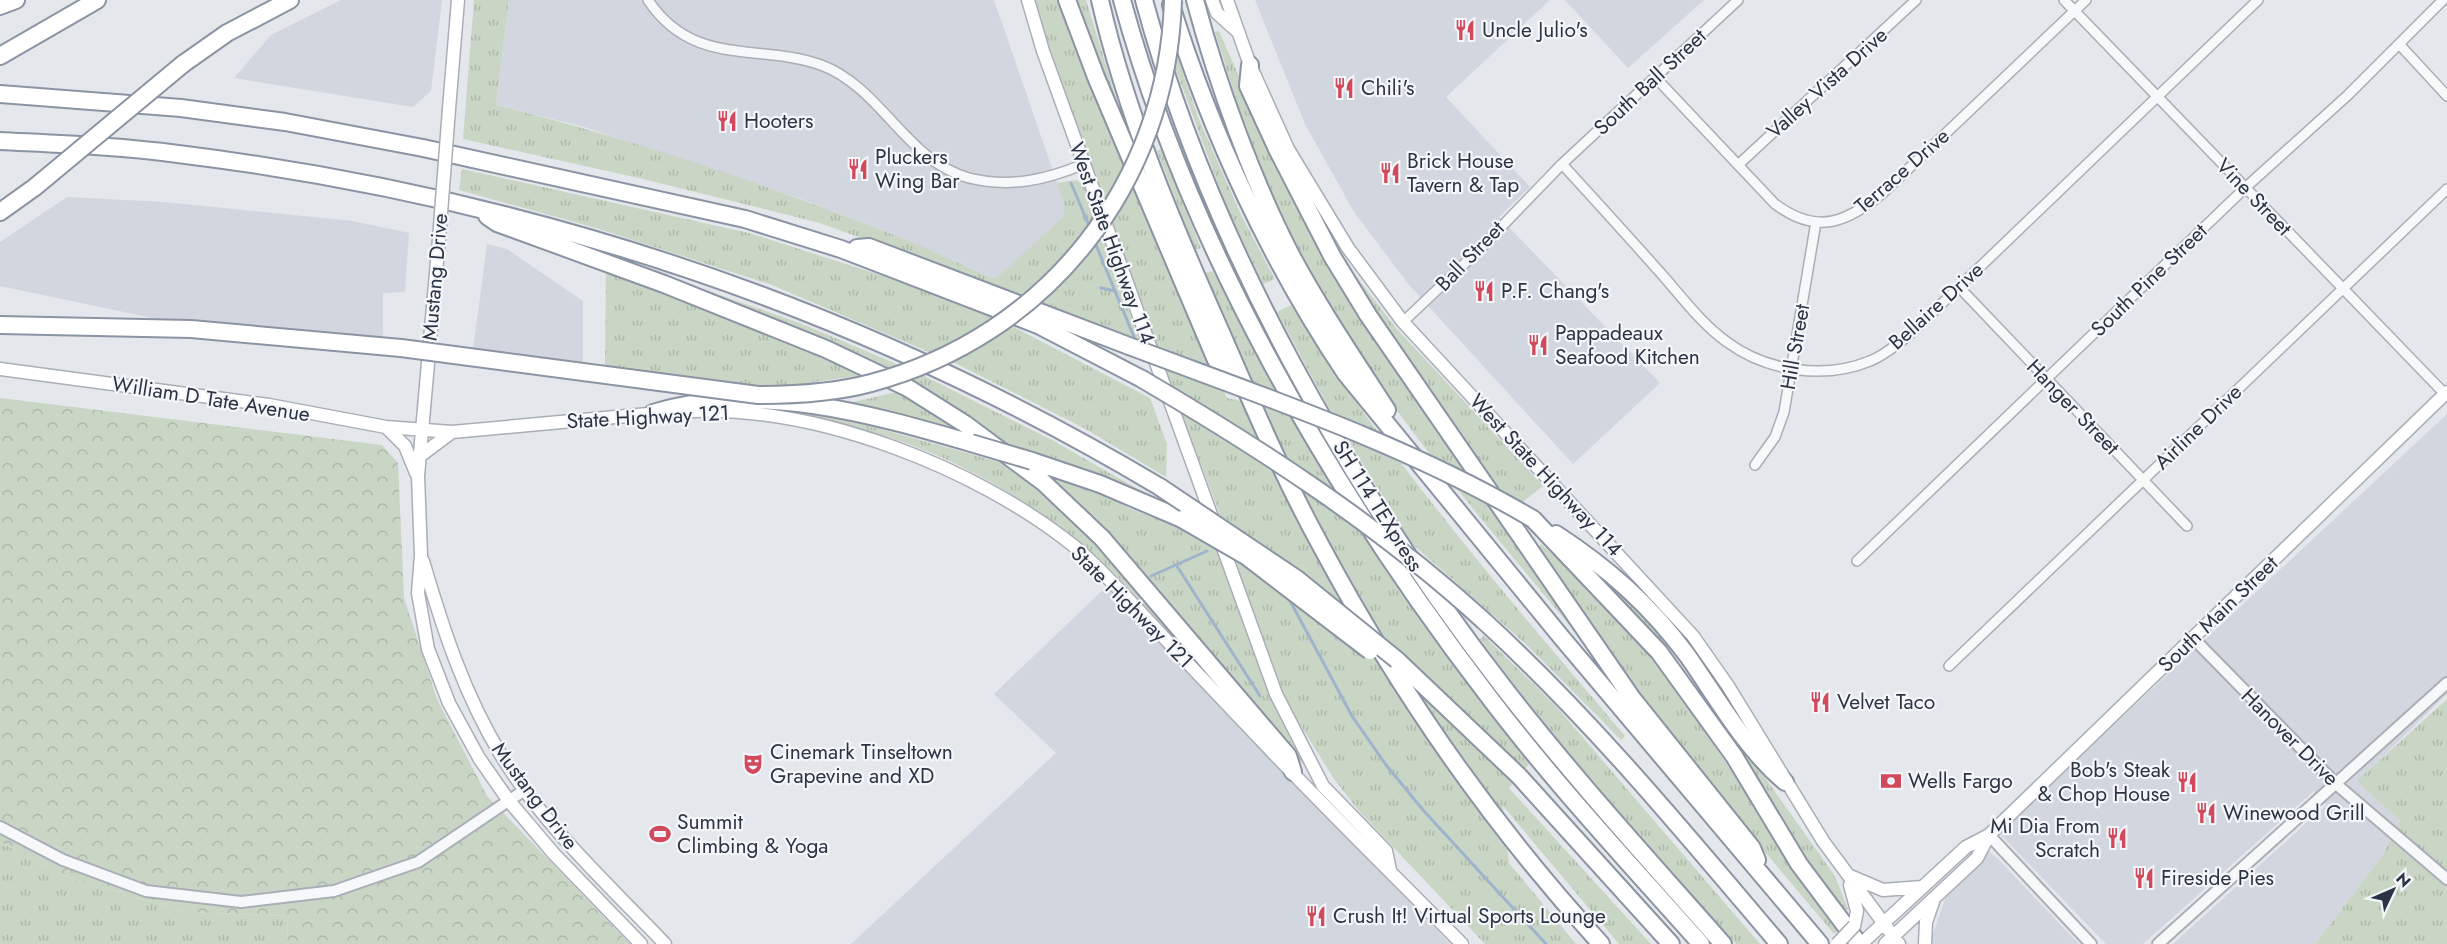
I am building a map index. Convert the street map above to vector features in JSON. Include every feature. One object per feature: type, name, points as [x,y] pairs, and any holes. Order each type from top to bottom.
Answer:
[{"type":"highway","points":[[0,6],[16,0]]},
{"type":"highway","points":[[0,56],[68,19],[97,0]]},
{"type":"highway","points":[[0,212],[35,187],[183,64],[227,33],[290,0]]},
{"type":"highway","points":[[1067,0],[1096,77],[1216,360],[1243,383]]},
{"type":"highway","points":[[1100,0],[1124,86],[1154,170],[1243,383],[1320,546],[1405,686],[1504,826],[1599,943]]},
{"type":"highway","name":"SH 114 TEXpress","points":[[1122,0],[1174,155],[1219,258],[1254,329],[1345,489],[1409,590],[1490,699],[1577,805],[1701,944]]},
{"type":"highway","name":"SH 114 TEXpress","points":[[1144,0],[1165,72],[1216,204],[1274,324],[1341,449],[1429,587],[1503,688],[1593,796],[1723,944]]},
{"type":"highway","points":[[0,325],[190,329],[401,348],[758,395],[815,393],[869,384],[946,356],[993,330],[1034,298],[1071,262],[1109,211],[1143,146],[1159,98],[1170,46],[1171,0]]},
{"type":"highway","points":[[1171,0],[1217,127],[1276,258],[1334,356],[1393,433],[1768,885],[1820,944]]},
{"type":"highway","points":[[1195,0],[1227,99],[1257,178],[1290,253],[1321,308],[1389,413],[1393,433]]},
{"type":"highway","points":[[1250,65],[1248,86],[1277,149],[1332,256],[1368,315],[1632,698],[1752,848],[1768,885]]},
{"type":"highway","points":[[0,94],[181,108],[357,134],[702,208],[841,249],[1038,325],[1142,379],[1224,427],[1306,480],[1380,534],[1484,621],[1547,681],[1617,755],[1779,944]]},
{"type":"highway","points":[[0,141],[117,147],[243,162],[468,204],[613,244],[748,288],[837,324],[1001,399],[1098,450],[1160,487],[1280,567],[1340,612],[1397,660],[1519,776],[1671,944]]},
{"type":"highway","points":[[468,204],[497,223],[664,284],[826,349],[908,388],[965,424],[1043,482],[1102,538],[1288,756],[1293,772]]},
{"type":"highway","points":[[841,249],[869,247],[1409,453],[1465,480],[1533,519],[1597,561],[1639,598],[1686,655],[1762,762],[1785,782]]},
{"type":"highway","points":[[653,413],[685,403],[729,400],[833,408],[1032,461],[1100,484],[1182,519],[1246,556],[1372,653],[1397,660]]},
{"type":"highway","points":[[1533,519],[1659,652],[1734,756],[1799,864],[1862,943]]},
{"type":"main road","name":"Mustang Drive","points":[[458,0],[418,476],[421,555],[418,593],[428,649],[453,711],[479,758],[509,801],[554,854],[641,944]]},
{"type":"main road","name":"West State Highway 114","points":[[1028,0],[1043,51],[1276,694],[1323,786],[1386,851],[1391,871],[1462,944]]},
{"type":"main road","points":[[1212,0],[1217,13],[1238,32]]},
{"type":"main road","name":"West State Highway 114","points":[[1227,0],[1250,65],[1288,149],[1348,248],[1403,322],[1675,613],[1728,686],[1785,782],[1883,923],[1892,941]]},
{"type":"main road","name":"William D Tate Avenue","points":[[0,369],[270,405],[387,427],[422,429]]},
{"type":"main road","name":"South Main Street","points":[[1862,943],[1966,847],[1989,835],[2447,394]]},
{"type":"main road","name":"State Highway 121","points":[[422,429],[452,432],[653,413],[731,412],[820,427],[898,449],[948,469],[1014,504],[1094,564],[1391,871]]},
{"type":"main road","points":[[387,427],[405,446],[418,476]]},
{"type":"main road","points":[[420,456],[452,432]]},
{"type":"main road","name":"Mustang Drive","points":[[421,555],[448,645],[464,684],[501,756],[569,844],[665,944]]},
{"type":"main road","name":"South Main Street","points":[[1892,941],[1977,858],[1989,835]]},
{"type":"main road","points":[[1848,875],[1883,890],[1923,887]]},
{"type":"main road","points":[[1837,944],[1854,926],[1857,911],[1848,875]]},
{"type":"main road","points":[[1925,944],[1926,922],[1934,899]]},
{"type":"street","points":[[648,0],[664,20],[678,30],[719,49],[737,53],[781,56],[820,65],[833,71],[864,93],[904,134],[938,164],[968,177],[1018,183],[1042,180],[1084,164]]},
{"type":"street","name":"South Ball Street","points":[[1562,164],[1738,0]]},
{"type":"street","name":"Valley Vista Drive","points":[[1738,165],[1916,0]]},
{"type":"street","name":"Vine Street","points":[[2064,0],[2447,394]]},
{"type":"street","name":"Terrace Drive","points":[[1655,77],[1775,204],[1788,214],[1816,222],[1836,222],[1849,218],[1884,192],[2086,0]]},
{"type":"street","name":"Bellaire Drive","points":[[1562,164],[1724,341],[1751,358],[1792,369],[1843,368],[1872,361],[1908,336],[2259,0]]},
{"type":"street","name":"South Pine Street","points":[[1857,561],[2246,188],[2348,95],[2443,0]]},
{"type":"street","points":[[2399,44],[2447,96]]},
{"type":"street","name":"Ball Street","points":[[1403,322],[1477,252],[1562,164]]},
{"type":"street","name":"Airline Drive","points":[[1949,666],[2447,189]]},
{"type":"street","name":"Hill Street","points":[[1755,465],[1770,446],[1779,427],[1792,369],[1816,222]]},
{"type":"street","name":"Hanger Street","points":[[1959,287],[2187,526]]},
{"type":"street","name":"Hanover Drive","points":[[2193,638],[2336,784],[2447,879]]},
{"type":"street","points":[[2158,944],[2447,683]]},
{"type":"street","points":[[0,827],[63,860],[146,891],[241,902],[334,891],[418,862],[526,789]]},
{"type":"street","points":[[1989,835],[2091,944]]},
{"type":"shaded area","points":[[341,0],[442,0],[431,91],[413,107],[234,78],[271,35]]},
{"type":"shaded area","points":[[509,0],[994,0],[1064,203],[1064,216],[999,277],[992,278],[900,237],[807,201],[584,127],[496,105]]},
{"type":"shaded area","points":[[1255,0],[1550,0],[1446,97],[1530,187],[1499,217],[1660,383],[1573,464],[1409,285],[1354,212],[1305,124]]},
{"type":"shaded area","points":[[1565,0],[1704,0],[1628,68]]},
{"type":"shaded area","points":[[67,197],[164,202],[353,221],[409,233],[405,292],[383,293],[383,338],[181,324],[0,286],[0,242]]},
{"type":"shaded area","points":[[487,244],[507,249],[583,301],[583,365],[473,350]]},
{"type":"shaded area","points":[[2447,414],[2447,694],[2358,781],[2400,821],[2383,855],[2315,944],[2173,944],[2326,805],[2314,791],[2143,944],[2106,944],[2002,836],[2024,810],[2091,746]]},
{"type":"shaded area","points":[[1106,587],[1450,944],[851,944],[1056,753],[994,694]]},
{"type":"shaded area","points":[[1988,851],[2079,944],[1933,944],[1931,940],[1946,896]]},
{"type":"green space","points":[[474,0],[509,0],[496,105],[598,132],[748,181],[909,241],[992,278],[999,276],[1064,216],[1064,203],[1057,183],[1077,180],[1084,186],[1095,215],[1060,260],[1021,297],[820,223],[643,179],[463,139]]},
{"type":"green space","points":[[1034,0],[1061,0],[1111,129],[1227,398],[1264,406],[1204,273],[1213,271],[1299,430],[1400,592],[1529,764],[1509,788],[1651,944],[1619,944],[1503,806],[1509,863],[1576,944],[1485,944],[1359,811],[1334,779],[1288,705],[1266,654],[1218,509],[1082,145]]},
{"type":"green space","points":[[1074,0],[1086,0],[1116,98],[1113,100]]},
{"type":"green space","points":[[1219,31],[1278,165],[1578,630],[1576,633],[1418,439],[1347,338],[1315,285],[1285,229],[1264,181],[1215,32]]},
{"type":"green space","points":[[1177,55],[1198,117],[1242,217],[1275,279],[1263,284],[1226,205],[1174,65]]},
{"type":"green space","points":[[1161,149],[1201,248],[1195,250],[1157,151]]},
{"type":"green space","points":[[462,169],[749,233],[896,280],[992,318],[980,327],[931,353],[772,285],[596,228],[459,190]]},
{"type":"green space","points":[[1103,235],[1140,342],[1039,303],[1079,264]]},
{"type":"green space","points":[[606,268],[864,375],[780,387],[729,385],[605,366]]},
{"type":"green space","points":[[1350,268],[1396,328],[1543,486],[1509,513],[1347,271]]},
{"type":"green space","points":[[669,277],[802,324],[901,366],[885,370],[668,281]]},
{"type":"green space","points":[[1291,305],[1328,362],[1408,472],[1493,579],[1625,736],[1621,740],[1528,646],[1410,542],[1326,403],[1277,312]]},
{"type":"green space","points":[[1010,325],[1150,398],[1167,444],[1166,477],[1084,428],[953,362]]},
{"type":"green space","points":[[922,375],[1052,440],[1148,495],[1145,498],[1008,447],[906,381]]},
{"type":"green space","points":[[901,391],[978,439],[845,404]]},
{"type":"green space","points":[[0,398],[382,445],[398,463],[404,598],[437,699],[487,796],[630,944],[287,944],[288,916],[186,912],[63,876],[0,842]]},
{"type":"green space","points":[[778,411],[830,415],[1014,466],[1108,554],[1179,636],[1175,640],[1120,579],[1079,542],[1011,494],[962,467],[895,439],[845,425]]},
{"type":"green space","points":[[1048,471],[1127,503],[1126,507],[1182,529],[1216,549],[1275,706],[1310,772],[1044,475]]},
{"type":"green space","points":[[1541,544],[1579,576],[1651,651],[1838,930],[1834,934],[1669,738],[1538,548]]},
{"type":"green space","points":[[1587,560],[1669,640],[1661,646],[1584,564]]},
{"type":"green space","points":[[1484,636],[1554,704],[1760,944],[1736,944],[1604,795],[1540,718],[1480,639]]},
{"type":"green space","points":[[1699,685],[1835,876],[1848,909],[1842,911],[1795,843],[1696,688]]},
{"type":"green space","points":[[2447,699],[2447,944],[2315,944],[2383,855],[2400,821],[2357,781]]},
{"type":"green space","points":[[0,842],[63,876],[186,912],[288,916],[287,944],[0,944]]},
{"type":"waterway","points":[[1071,183],[1090,228]]},
{"type":"waterway","points":[[1094,240],[1134,337]]},
{"type":"waterway","points":[[1101,288],[1115,291]]},
{"type":"waterway","points":[[1151,576],[1207,551]]},
{"type":"waterway","points":[[1177,566],[1260,696]]},
{"type":"waterway","points":[[1288,597],[1352,716],[1386,765],[1423,810],[1546,944]]},
{"type":"place","name":"Uncle Julio's","points":[[1465,30]]},
{"type":"place","name":"Chili's","points":[[1344,88]]},
{"type":"place","name":"Hooters","points":[[727,121]]},
{"type":"place","name":"Pluckers Wing Bar","points":[[858,169]]},
{"type":"place","name":"Brick House Tavern & Tap","points":[[1390,173]]},
{"type":"place","name":"P.F. Chang's","points":[[1484,291]]},
{"type":"place","name":"Pappadeaux Seafood Kitchen","points":[[1538,345]]},
{"type":"place","name":"Velvet Taco","points":[[1820,702]]},
{"type":"place","name":"Cinemark Tinseltown Grapevine and XD","points":[[753,764]]},
{"type":"place","name":"Wells Fargo","points":[[1891,781]]},
{"type":"place","name":"Bob's Steak & Chop House","points":[[2187,782]]},
{"type":"place","name":"Winewood Grill","points":[[2206,813]]},
{"type":"place","name":"Summit Climbing & Yoga","points":[[660,834]]},
{"type":"place","name":"Mi Dia From Scratch","points":[[2117,838]]},
{"type":"place","name":"Fireside Pies","points":[[2144,878]]},
{"type":"place","name":"Crush It! Virtual Sports Lounge","points":[[1316,916]]}]
